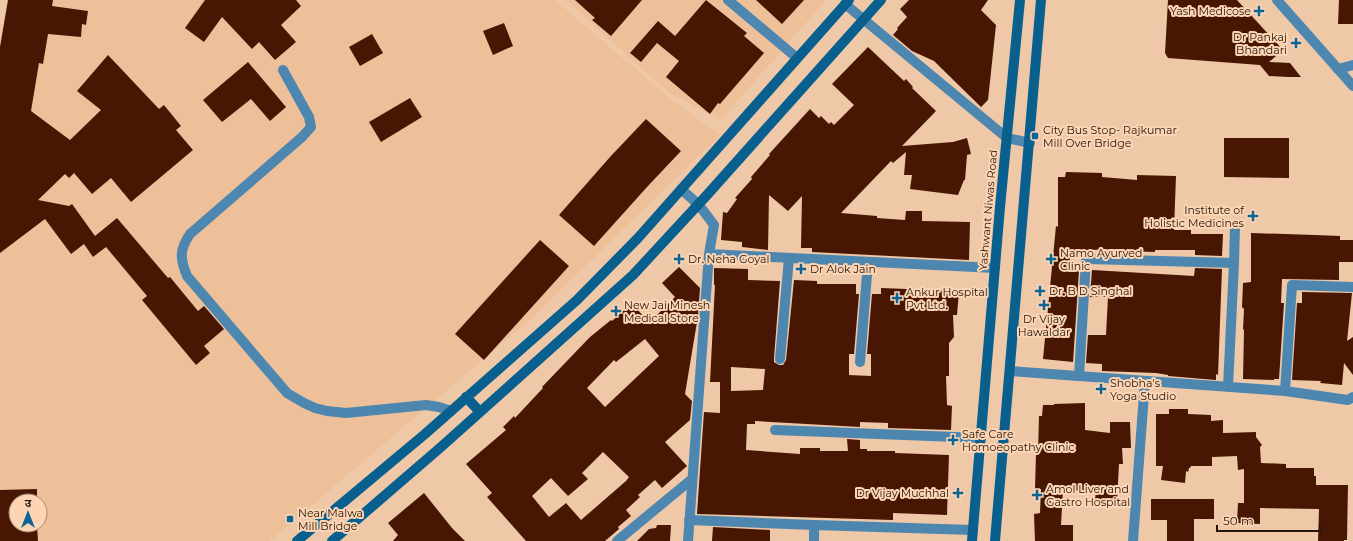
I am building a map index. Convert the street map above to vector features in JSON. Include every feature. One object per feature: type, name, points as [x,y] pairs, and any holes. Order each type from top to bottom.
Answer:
[{"type":"main road","points":[[332,541],[480,412],[633,275],[699,205],[880,0]]},
{"type":"main road","name":"Yashwant Niwas Road","points":[[972,541],[995,268],[1020,0]]},
{"type":"main road","points":[[995,541],[1041,0]]},
{"type":"main road","points":[[297,541],[451,411],[577,300],[638,238],[847,2]]},
{"type":"main road","points":[[466,397],[480,412]]},
{"type":"street","points":[[728,0],[797,58]]},
{"type":"street","points":[[1277,0],[1353,86]]},
{"type":"street","points":[[847,2],[864,19],[1007,138],[1030,143]]},
{"type":"street","points":[[1338,69],[1353,64]]},
{"type":"street","points":[[283,70],[309,117],[310,127],[302,137],[190,234],[183,244],[182,255],[183,265],[187,276],[287,393],[304,403],[327,411],[346,413],[426,405],[439,406],[451,411]]},
{"type":"street","points":[[681,189],[699,205],[714,225],[709,254],[688,541]]},
{"type":"street","points":[[1228,387],[1235,227]]},
{"type":"street","points":[[709,254],[995,268]]},
{"type":"street","points":[[780,359],[788,258]]},
{"type":"street","points":[[1078,376],[1086,260],[1234,263]]},
{"type":"street","points":[[860,362],[868,262]]},
{"type":"street","points":[[1285,391],[1292,285],[1353,287]]},
{"type":"street","points":[[1010,371],[1285,391],[1351,401]]},
{"type":"street","points":[[1133,541],[1145,381]]},
{"type":"street","points":[[775,430],[981,438]]},
{"type":"street","points":[[617,541],[692,479]]},
{"type":"street","points":[[689,520],[814,526],[973,530]]},
{"type":"street","points":[[814,526],[814,541]]},
{"type":"shaded area","points":[[7,0],[555,0],[673,101],[720,135],[533,317],[270,541],[0,541],[0,44]]},
{"type":"shaded area","points":[[566,0],[826,0],[721,120],[673,95],[643,70]]},
{"type":"building","points":[[8,0],[53,0],[52,6],[88,11],[86,25],[82,24],[81,37],[48,34],[43,64],[39,63],[31,111],[70,140],[101,110],[77,91],[108,55],[159,109],[164,105],[181,126],[176,130],[193,150],[131,202],[111,178],[92,194],[74,173],[69,178],[65,174],[38,200],[69,206],[72,204],[95,236],[117,218],[168,278],[170,277],[198,311],[204,306],[224,329],[204,346],[210,353],[196,365],[142,300],[147,296],[106,247],[93,257],[84,244],[71,254],[45,219],[0,253],[0,47]]},
{"type":"building","points":[[205,0],[296,0],[301,6],[281,25],[296,42],[275,60],[259,42],[252,49],[222,17],[204,42],[185,28]]},
{"type":"building","points":[[575,0],[642,0],[611,36],[592,20],[595,18]]},
{"type":"building","points":[[706,0],[747,33],[744,36],[764,53],[720,104],[718,103],[710,114],[666,77],[679,61],[657,43],[641,62],[630,53],[658,21],[675,36]]},
{"type":"building","points":[[756,0],[804,0],[782,24]]},
{"type":"building","points":[[909,0],[988,0],[981,10],[996,25],[988,100],[981,107],[934,61],[912,51],[893,35],[907,17],[900,9]]},
{"type":"building","points":[[1168,0],[1237,0],[1283,50],[1269,62],[1290,63],[1301,77],[1269,76],[1260,65],[1168,58],[1165,53]]},
{"type":"building","points":[[1339,0],[1353,0],[1353,24],[1338,24]]},
{"type":"building","points":[[504,23],[513,46],[493,55],[483,31]]},
{"type":"building","points":[[372,34],[383,53],[360,66],[349,47]]},
{"type":"building","points":[[868,47],[904,81],[906,79],[913,87],[912,88],[936,111],[902,146],[953,142],[967,138],[971,154],[967,155],[965,180],[958,195],[910,189],[912,175],[904,175],[906,152],[893,163],[891,161],[841,213],[905,220],[906,211],[922,211],[922,221],[970,222],[969,260],[812,252],[812,248],[801,248],[802,196],[788,211],[769,195],[768,250],[742,247],[742,242],[721,240],[723,212],[727,213],[737,199],[735,198],[752,179],[751,177],[770,155],[769,154],[810,109],[819,118],[821,116],[829,124],[831,122],[834,125],[854,105],[832,84]]},
{"type":"building","points":[[248,62],[286,107],[270,121],[251,99],[222,122],[203,100]]},
{"type":"building","points":[[410,98],[422,117],[381,142],[369,122]]},
{"type":"building","points":[[646,119],[681,151],[594,246],[559,215]]},
{"type":"building","points":[[1224,138],[1289,138],[1289,178],[1224,177]]},
{"type":"building","points":[[1066,172],[1102,173],[1102,177],[1137,180],[1137,175],[1176,176],[1174,230],[1191,230],[1191,234],[1223,234],[1222,256],[1195,255],[1195,250],[1155,250],[1155,252],[1124,251],[1124,249],[1070,252],[1070,269],[1079,270],[1073,362],[1043,359],[1056,226],[1058,227],[1058,177],[1065,177]]},
{"type":"building","points":[[1251,233],[1340,236],[1340,240],[1353,240],[1353,262],[1339,262],[1339,280],[1282,279],[1281,303],[1284,303],[1279,379],[1274,380],[1243,379],[1243,283],[1251,282]]},
{"type":"building","points":[[540,240],[569,266],[484,360],[455,334]]},
{"type":"building","points":[[679,267],[700,288],[698,316],[685,394],[692,401],[690,420],[665,442],[687,466],[662,488],[655,480],[638,495],[640,497],[626,510],[631,516],[605,541],[526,541],[487,497],[492,493],[466,464],[506,430],[503,427],[514,416],[515,418],[543,388],[542,387],[590,337],[611,320],[612,321],[632,303],[649,323],[675,297],[662,283]],"holes":[[[645,339],[659,356],[605,407],[587,388],[614,360],[616,362]],[[603,452],[629,477],[626,481],[581,520],[566,503],[549,517],[532,496],[551,478],[568,496],[588,479],[582,473]]]},
{"type":"building","points":[[714,268],[748,269],[748,280],[780,281],[774,362],[779,365],[783,365],[786,360],[794,280],[817,281],[817,284],[856,284],[856,294],[859,294],[854,354],[849,354],[849,375],[871,376],[871,354],[867,354],[872,294],[881,294],[881,288],[959,291],[957,315],[953,315],[954,337],[949,343],[949,376],[946,376],[947,405],[952,406],[951,430],[888,428],[888,423],[860,422],[860,427],[755,421],[755,424],[747,424],[746,450],[800,454],[800,448],[820,448],[820,451],[848,451],[847,439],[860,440],[860,449],[867,449],[867,451],[895,451],[895,453],[949,455],[947,515],[893,513],[893,520],[697,514],[704,412],[720,413],[720,382],[710,382]],"holes":[[[731,367],[765,369],[763,390],[731,391]]]},
{"type":"building","points":[[1195,268],[1222,269],[1218,375],[1216,374],[1216,380],[1168,376],[1156,373],[1102,371],[1102,364],[1086,363],[1088,335],[1106,335],[1108,297],[1090,297],[1092,270],[1194,276]]},
{"type":"building","points":[[1302,292],[1352,293],[1347,341],[1353,337],[1353,375],[1344,363],[1342,385],[1320,383],[1321,381],[1292,380],[1297,303],[1302,303]]},
{"type":"building","points":[[1085,403],[1085,430],[1110,433],[1110,422],[1130,422],[1131,448],[1122,448],[1123,464],[1119,464],[1117,501],[1095,500],[1096,491],[1063,490],[1061,525],[1073,525],[1073,541],[1035,541],[1034,514],[1040,513],[1041,489],[1035,489],[1039,416],[1042,416],[1043,405]]},
{"type":"building","points":[[1169,409],[1188,409],[1188,414],[1211,415],[1211,421],[1223,420],[1223,433],[1256,432],[1256,437],[1262,445],[1260,447],[1261,463],[1286,464],[1286,468],[1314,468],[1316,485],[1348,485],[1347,540],[1318,541],[1319,509],[1260,508],[1260,524],[1237,523],[1238,503],[1244,503],[1244,469],[1238,470],[1237,456],[1212,457],[1212,466],[1191,466],[1188,472],[1186,471],[1185,483],[1161,480],[1163,466],[1156,466],[1156,414],[1169,414]]},
{"type":"building","points":[[37,489],[37,493],[8,493],[8,533],[38,533],[38,541],[0,541],[0,490]]},
{"type":"building","points":[[424,493],[452,528],[465,541],[393,541],[398,535],[388,523]]},
{"type":"building","points":[[1151,499],[1214,499],[1214,519],[1194,519],[1194,541],[1167,541],[1167,520],[1151,520]]},
{"type":"building","points":[[657,525],[671,525],[670,541],[637,541],[649,529],[656,528]]},
{"type":"building","points":[[713,527],[770,530],[770,541],[712,541]]},
{"type":"place","name":"Yash Medicose","points":[[1259,11]]},
{"type":"place","name":"Dr Pankaj Bhandari","points":[[1296,43]]},
{"type":"place","name":"City Bus Stop- Rajkumar Mill Over Bridge","points":[[1035,136]]},
{"type":"place","name":"Institute of Holistic Medicines","points":[[1253,216]]},
{"type":"place","name":"Dr. Neha Goyal","points":[[679,259]]},
{"type":"place","name":"Namo Ayurved Clinic","points":[[1051,259]]},
{"type":"place","name":"Dr Alok Jain","points":[[801,269]]},
{"type":"place","name":"Dr. B D Singhal","points":[[1040,291]]},
{"type":"place","name":"Ankur Hospital Pvt Ltd.","points":[[897,298]]},
{"type":"place","name":"Dr Vijay Hawaldar","points":[[1044,305]]},
{"type":"place","name":"New Jai Minesh Medical Store","points":[[616,311]]},
{"type":"place","name":"Shobha's Yoga Studio","points":[[1101,389]]},
{"type":"place","name":"Safe Care Homoeopathy Clinic","points":[[953,440]]},
{"type":"place","name":"Dr Vijay Muchhal","points":[[958,493]]},
{"type":"place","name":"Amol Liver and Gastro Hospital","points":[[1037,495]]},
{"type":"place","name":"Near Malwa Mill Bridge","points":[[290,519]]}]
